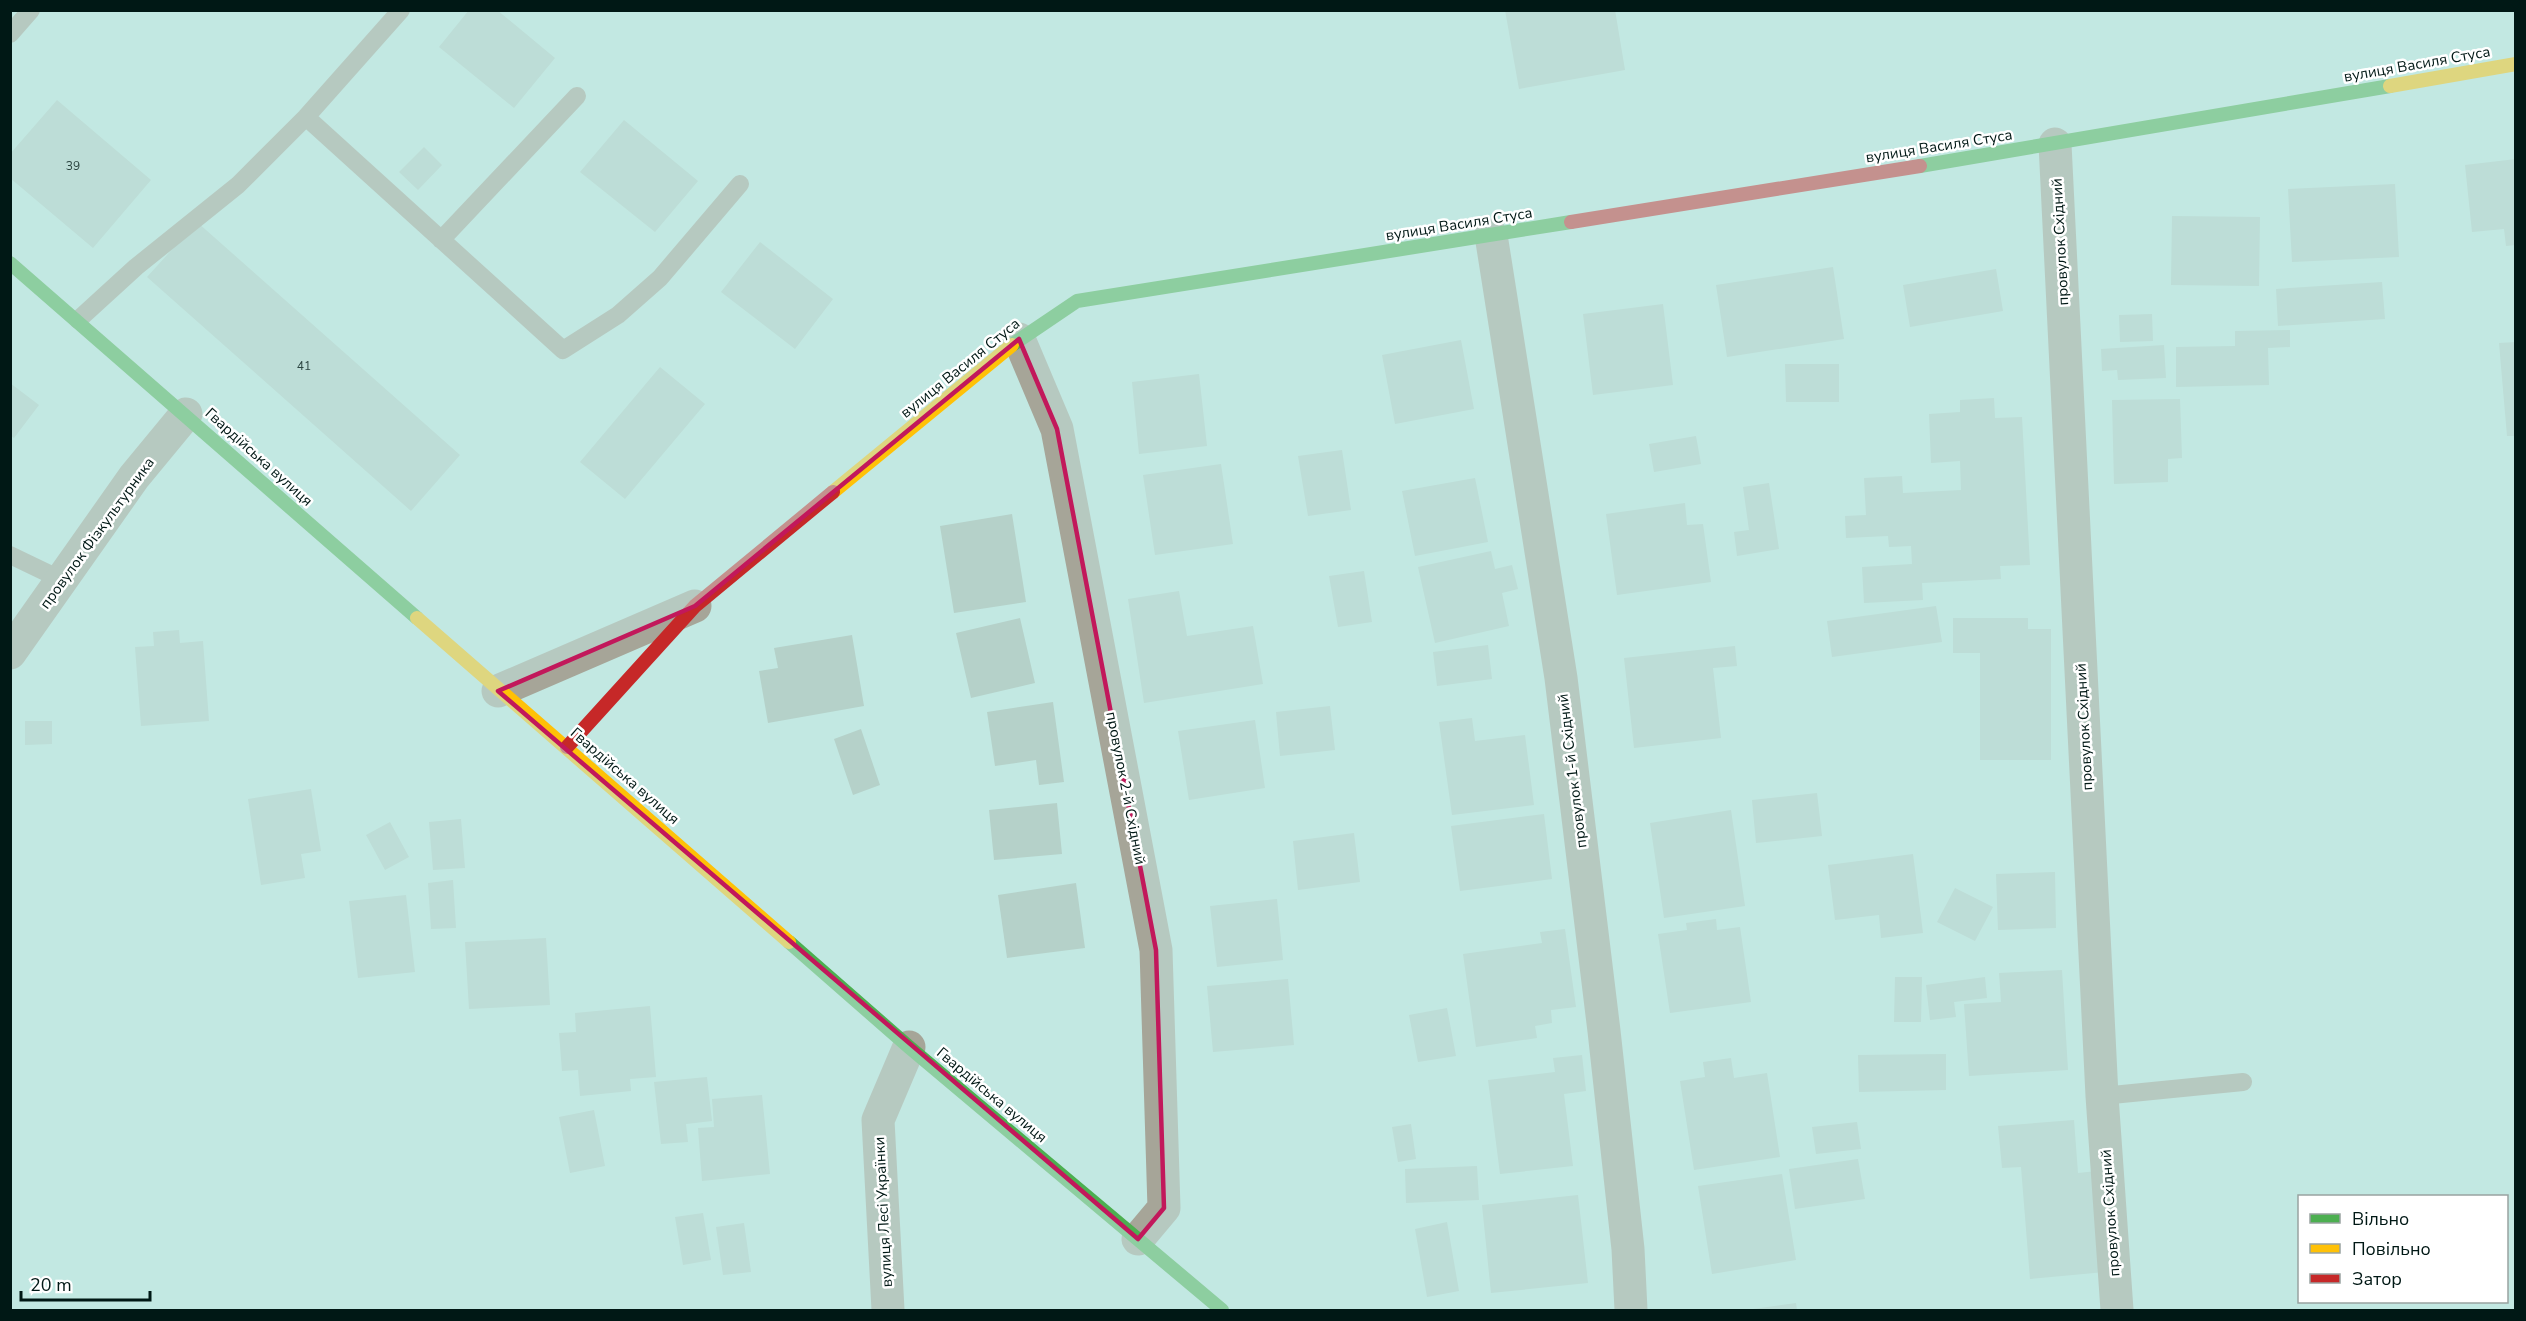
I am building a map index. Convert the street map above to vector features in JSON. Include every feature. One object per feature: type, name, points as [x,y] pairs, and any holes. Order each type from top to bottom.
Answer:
[{"type":"street","name":"вулиця Василя Стуса","points":[[567,747],[694,606],[1019,339],[1077,301],[2055,144],[2516,64]]},
{"type":"street","name":"провулок Східний","points":[[2055,144],[2102,1096],[2117,1311]]},
{"type":"street","name":"провулок 1-й Східний","points":[[1491,235],[1561,678],[1628,1249],[1631,1311]]},
{"type":"street","name":"Гвардійська вулиця","points":[[10,263],[186,414],[498,691],[567,747],[909,1047],[1222,1311]]},
{"type":"street","name":"провулок 2-й Східний","points":[[1019,339],[1057,429],[1156,950],[1164,1208],[1138,1239]]},
{"type":"street","name":"провулок Фізкультурника","points":[[10,653],[134,477],[186,414]]},
{"type":"street","points":[[498,691],[694,606]]},
{"type":"street","name":"вулиця Лесі Українки","points":[[888,1311],[878,1120],[909,1047]]},
{"type":"lane","points":[[10,34],[31,10]]},
{"type":"lane","points":[[78,320],[136,267],[238,185],[306,117],[401,10]]},
{"type":"lane","points":[[441,240],[577,96]]},
{"type":"lane","points":[[306,117],[563,350],[618,315],[660,278],[740,184]]},
{"type":"lane","points":[[10,555],[62,580]]},
{"type":"lane","points":[[2102,1096],[2243,1082]]},
{"type":"highlighted area","points":[[1019,339],[1057,429],[1156,950],[1164,1208],[1138,1239],[498,691],[695,606]]},
{"type":"building","points":[[469,10],[497,10],[555,58],[514,108],[439,47]]},
{"type":"building","points":[[1505,10],[1615,10],[1625,70],[1519,89]]},
{"type":"building","points":[[57,100],[151,180],[93,248],[10,178],[10,154]]},
{"type":"building","points":[[624,120],[698,181],[655,232],[580,172]]},
{"type":"building","points":[[424,147],[442,165],[418,190],[399,172]]},
{"type":"building","points":[[2516,159],[2516,245],[2506,246],[2504,229],[2472,232],[2465,165]]},
{"type":"building","points":[[2395,184],[2399,257],[2292,262],[2288,189]]},
{"type":"building","points":[[2172,216],[2260,217],[2259,286],[2171,285]]},
{"type":"building","points":[[197,222],[460,455],[411,511],[147,277]]},
{"type":"building","points":[[760,242],[833,299],[795,349],[721,292]]},
{"type":"building","points":[[1833,267],[1844,339],[1727,357],[1716,285]]},
{"type":"building","points":[[1996,269],[2003,311],[1910,327],[1903,285]]},
{"type":"building","points":[[2382,282],[2385,319],[2278,326],[2276,289]]},
{"type":"building","points":[[1663,304],[1673,385],[1593,395],[1583,314]]},
{"type":"building","points":[[2152,314],[2153,341],[2120,342],[2119,315]]},
{"type":"building","points":[[2290,330],[2290,347],[2268,348],[2269,385],[2176,387],[2176,347],[2235,346],[2235,331]]},
{"type":"building","points":[[1461,340],[1474,409],[1395,424],[1382,355]]},
{"type":"building","points":[[2516,342],[2516,436],[2507,436],[2499,343]]},
{"type":"building","points":[[2164,345],[2166,378],[2118,380],[2117,370],[2102,371],[2101,349]]},
{"type":"building","points":[[1785,364],[1839,364],[1839,402],[1786,402]]},
{"type":"building","points":[[660,367],[705,404],[625,499],[580,462]]},
{"type":"building","points":[[1199,374],[1207,446],[1139,454],[1132,382]]},
{"type":"building","points":[[10,383],[39,405],[14,438],[10,435]]},
{"type":"building","points":[[1994,398],[1995,418],[2022,417],[2030,565],[2000,566],[2001,579],[1922,583],[1923,600],[1864,603],[1862,567],[1912,564],[1911,546],[1889,547],[1888,536],[1846,538],[1845,516],[1866,515],[1864,478],[1902,476],[1903,493],[1961,490],[1960,461],[1931,463],[1929,414],[1960,412],[1960,400]]},
{"type":"building","points":[[2180,399],[2182,458],[2168,459],[2168,482],[2114,484],[2112,400]]},
{"type":"building","points":[[1696,436],[1701,464],[1654,472],[1649,444]]},
{"type":"building","points":[[1342,450],[1351,510],[1308,516],[1298,456]]},
{"type":"building","points":[[1221,464],[1233,544],[1155,555],[1143,475]]},
{"type":"building","points":[[1475,478],[1488,542],[1415,556],[1402,491]]},
{"type":"building","points":[[1769,483],[1779,549],[1737,556],[1734,532],[1749,530],[1743,487]]},
{"type":"building","points":[[1685,503],[1687,525],[1703,524],[1711,582],[1617,595],[1606,514]]},
{"type":"building","points":[[1012,514],[1026,602],[954,613],[940,526]]},
{"type":"building","points":[[1491,551],[1495,569],[1512,565],[1518,589],[1502,593],[1509,626],[1435,643],[1418,567]]},
{"type":"building","points":[[1364,571],[1372,622],[1338,627],[1329,576]]},
{"type":"building","points":[[1179,591],[1187,636],[1253,626],[1263,684],[1144,703],[1128,599]]},
{"type":"building","points":[[1936,606],[1942,642],[1832,657],[1827,621]]},
{"type":"building","points":[[1020,618],[1035,683],[971,698],[956,633]]},
{"type":"building","points":[[1953,618],[2028,618],[2028,629],[2051,629],[2051,760],[1980,760],[1980,653],[1953,653]]},
{"type":"building","points":[[179,630],[180,643],[203,641],[209,721],[141,726],[135,647],[154,646],[153,632]]},
{"type":"building","points":[[852,635],[864,706],[768,723],[759,671],[778,668],[774,648]]},
{"type":"building","points":[[1488,645],[1492,679],[1437,686],[1433,652]]},
{"type":"building","points":[[1735,646],[1737,666],[1713,668],[1721,738],[1634,748],[1624,658]]},
{"type":"building","points":[[1053,702],[1064,782],[1039,785],[1036,760],[995,766],[987,712]]},
{"type":"building","points":[[1330,706],[1335,750],[1280,756],[1276,712]]},
{"type":"building","points":[[1472,718],[1475,741],[1525,735],[1534,805],[1452,815],[1439,722]]},
{"type":"building","points":[[1255,720],[1265,788],[1189,800],[1178,731]]},
{"type":"building","points":[[25,721],[52,721],[52,744],[25,745]]},
{"type":"building","points":[[861,729],[880,785],[853,795],[834,739]]},
{"type":"building","points":[[311,789],[321,851],[301,854],[305,878],[261,885],[248,799]]},
{"type":"building","points":[[1817,793],[1822,836],[1756,843],[1752,800]]},
{"type":"building","points":[[1057,803],[1062,854],[994,860],[989,810]]},
{"type":"building","points":[[1731,810],[1745,906],[1664,918],[1650,823]]},
{"type":"building","points":[[1544,814],[1552,879],[1460,891],[1451,826]]},
{"type":"building","points":[[461,819],[465,868],[433,870],[429,822]]},
{"type":"building","points":[[390,822],[409,857],[385,870],[366,835]]},
{"type":"building","points":[[1354,833],[1360,882],[1298,890],[1293,841]]},
{"type":"building","points":[[1913,854],[1923,933],[1881,938],[1879,915],[1835,920],[1828,865]]},
{"type":"building","points":[[2055,872],[2056,928],[1998,930],[1996,874]]},
{"type":"building","points":[[453,880],[456,928],[431,929],[428,883]]},
{"type":"building","points":[[1076,883],[1085,948],[1007,958],[998,895]]},
{"type":"building","points":[[1955,888],[1993,907],[1975,941],[1937,922]]},
{"type":"building","points":[[406,895],[415,972],[358,978],[349,901]]},
{"type":"building","points":[[1277,899],[1283,960],[1217,967],[1210,906]]},
{"type":"building","points":[[1716,919],[1717,930],[1740,927],[1751,1002],[1670,1013],[1658,934],[1687,930],[1686,923]]},
{"type":"building","points":[[1565,929],[1576,1007],[1551,1010],[1552,1023],[1535,1026],[1537,1038],[1476,1047],[1463,954],[1542,943],[1540,932]]},
{"type":"building","points":[[546,938],[550,1005],[469,1009],[465,942]]},
{"type":"building","points":[[2062,970],[2068,1070],[1969,1076],[1964,1004],[2001,1002],[1999,973]]},
{"type":"building","points":[[1895,977],[1922,977],[1921,1022],[1894,1022]]},
{"type":"building","points":[[1985,977],[1987,998],[1954,1002],[1956,1017],[1930,1020],[1926,985]]},
{"type":"building","points":[[1288,979],[1294,1045],[1213,1052],[1207,986]]},
{"type":"building","points":[[650,1006],[656,1077],[630,1079],[631,1091],[580,1096],[578,1070],[562,1071],[559,1033],[576,1032],[575,1013]]},
{"type":"building","points":[[1447,1008],[1456,1056],[1418,1062],[1409,1015]]},
{"type":"building","points":[[1946,1054],[1946,1090],[1859,1092],[1858,1055]]},
{"type":"building","points":[[1582,1055],[1586,1091],[1564,1094],[1573,1166],[1500,1174],[1488,1080],[1555,1072],[1553,1058]]},
{"type":"building","points":[[1731,1058],[1734,1078],[1767,1073],[1780,1157],[1694,1170],[1680,1081],[1705,1077],[1703,1062]]},
{"type":"building","points":[[707,1077],[712,1121],[686,1124],[688,1142],[661,1144],[654,1082]]},
{"type":"building","points":[[762,1095],[770,1174],[702,1181],[698,1128],[714,1127],[712,1099]]},
{"type":"building","points":[[594,1110],[605,1166],[570,1173],[559,1117]]},
{"type":"building","points":[[2074,1120],[2078,1173],[2097,1171],[2105,1272],[2030,1279],[2021,1167],[2002,1168],[1998,1126]]},
{"type":"building","points":[[1857,1122],[1861,1149],[1816,1154],[1812,1127]]},
{"type":"building","points":[[1411,1124],[1416,1159],[1398,1162],[1392,1127]]},
{"type":"building","points":[[1858,1159],[1865,1199],[1795,1209],[1789,1169]]},
{"type":"building","points":[[1477,1166],[1479,1200],[1406,1203],[1405,1169]]},
{"type":"building","points":[[1782,1174],[1796,1260],[1712,1274],[1698,1186]]},
{"type":"building","points":[[1578,1195],[1588,1283],[1491,1293],[1482,1205]]},
{"type":"building","points":[[703,1213],[711,1260],[683,1265],[675,1217]]},
{"type":"building","points":[[1447,1222],[1459,1291],[1427,1297],[1415,1229]]},
{"type":"building","points":[[744,1223],[751,1272],[723,1275],[716,1227]]},
{"type":"building","points":[[1796,1303],[1797,1310],[1753,1310],[1753,1309]]},
{"type":"traffic: fast","points":[[1920,166],[2390,86]]},
{"type":"traffic: fast","points":[[1012,345],[1077,301],[1571,222]]},
{"type":"traffic: fast","points":[[10,263],[417,618]]},
{"type":"traffic: fast","points":[[789,942],[909,1047],[1222,1310]]},
{"type":"traffic: slow","points":[[2390,86],[2516,64]]},
{"type":"traffic: slow","points":[[833,492],[1012,345]]},
{"type":"traffic: slow","points":[[417,618],[789,942]]},
{"type":"traffic: jam","points":[[1571,222],[1920,166]]},
{"type":"traffic: jam","points":[[567,747],[695,606],[833,492]]}]
